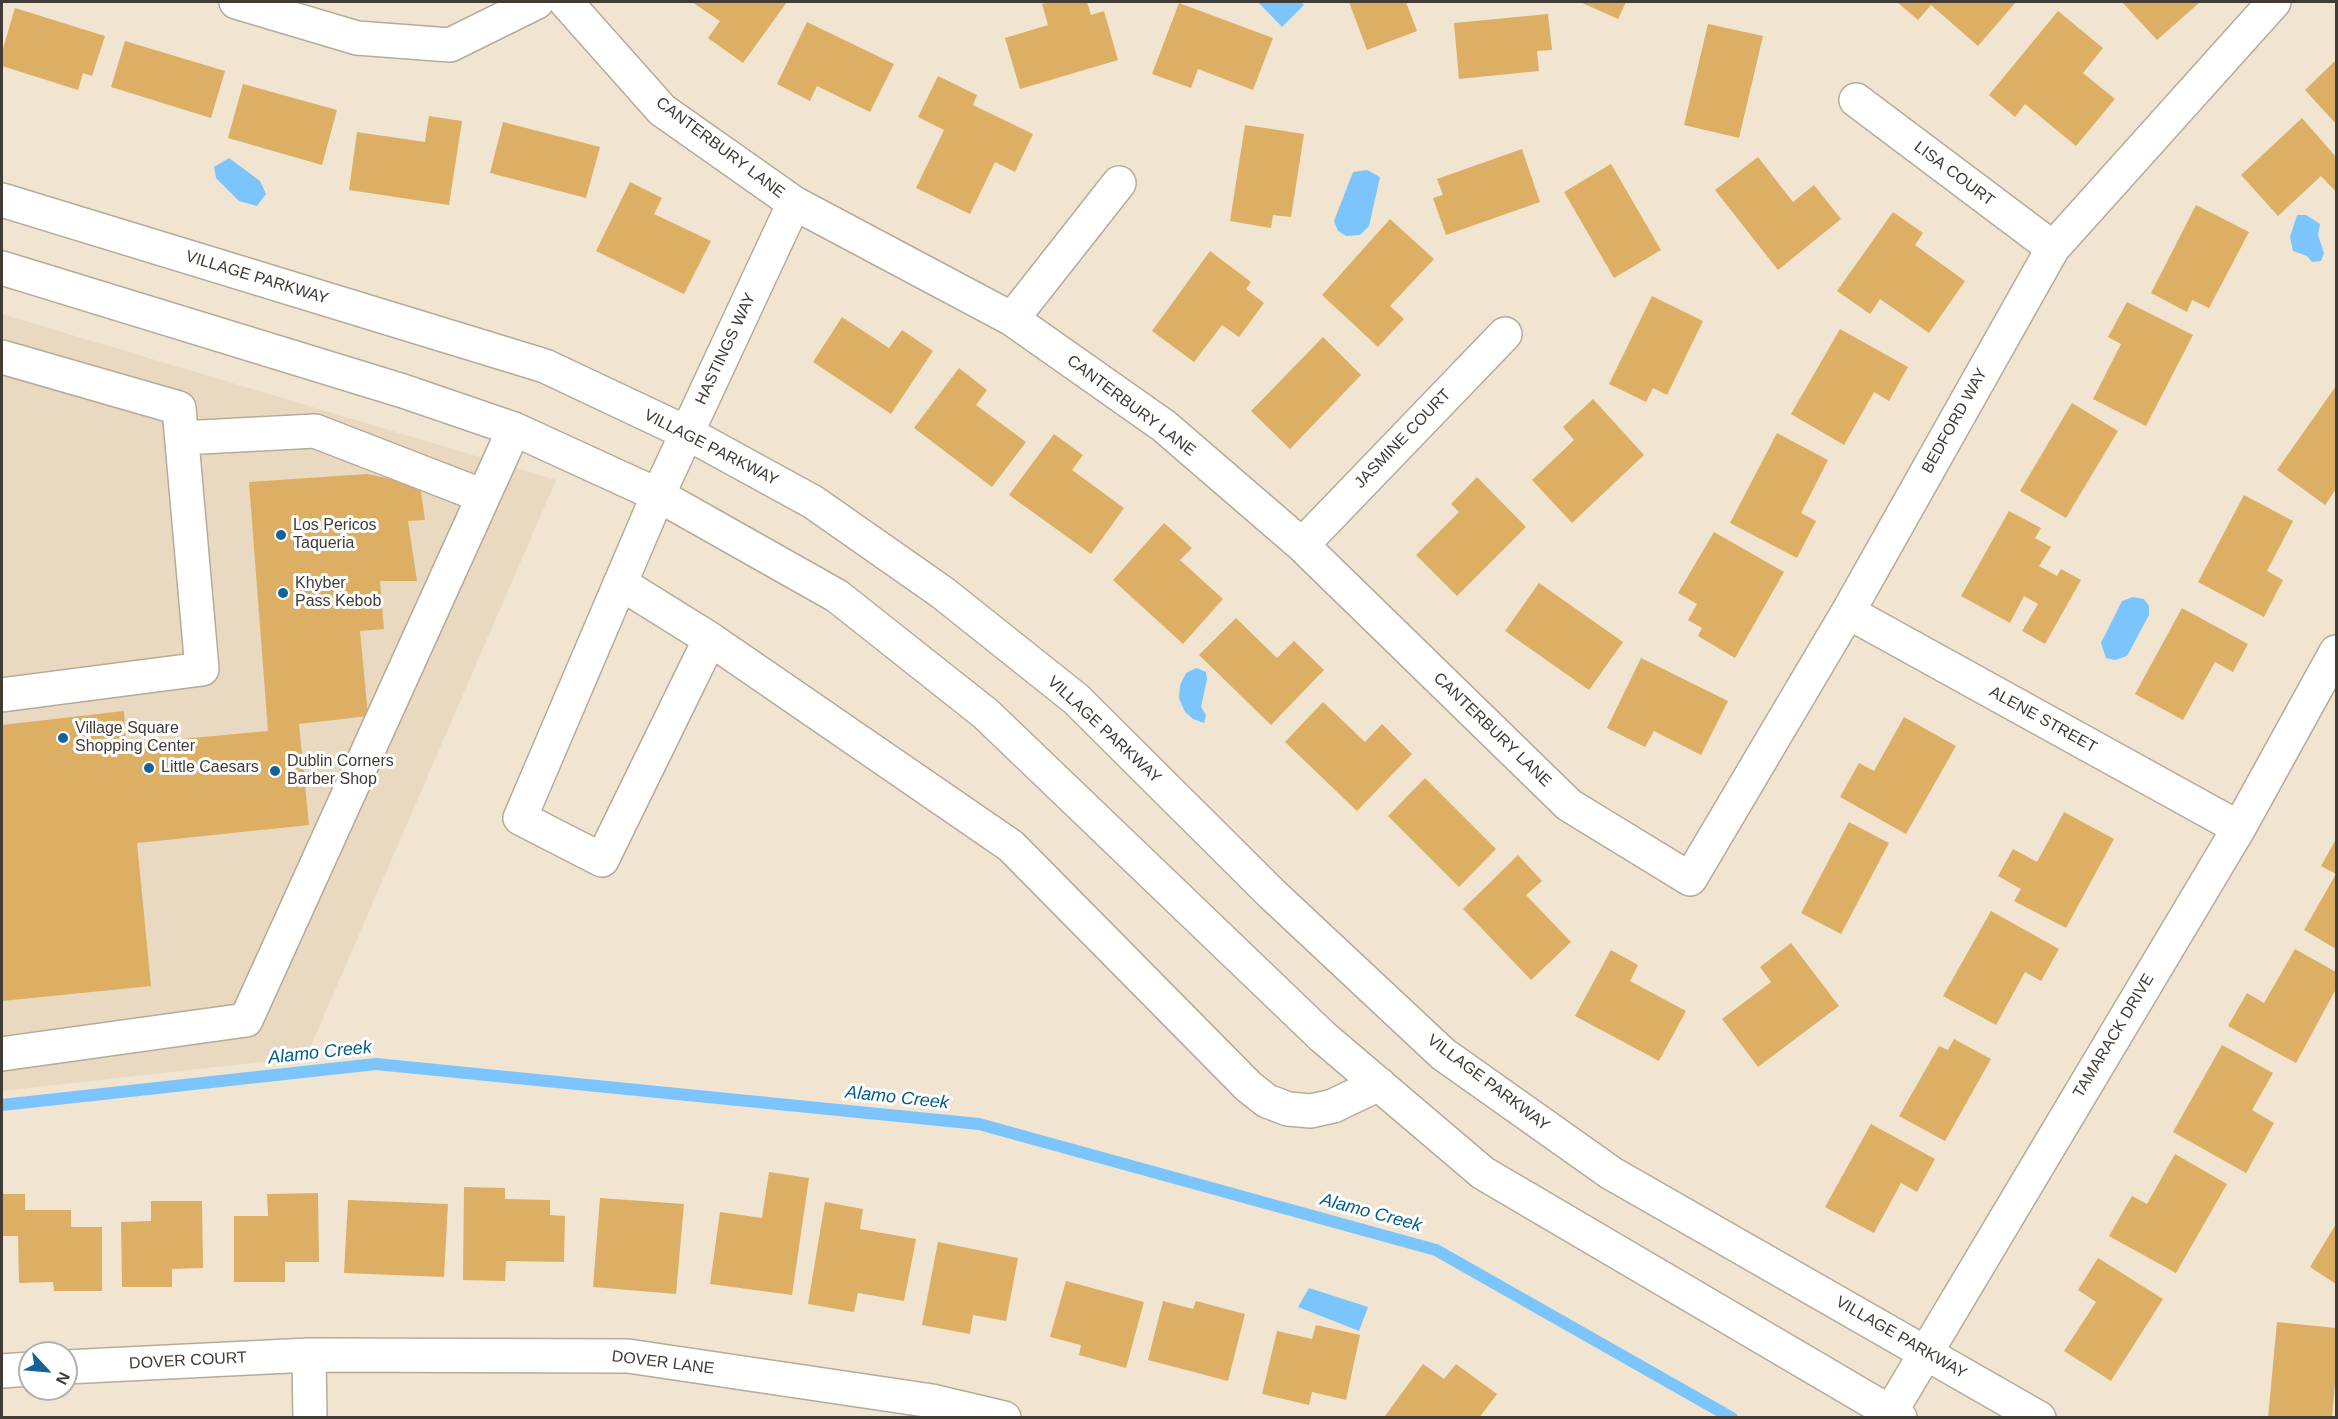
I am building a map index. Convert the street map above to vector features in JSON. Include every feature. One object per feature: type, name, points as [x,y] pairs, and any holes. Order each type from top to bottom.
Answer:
[{"type":"street","points":[[236,2],[357,38],[450,45],[537,2]]},
{"type":"street","name":"CANTERBURY LANE","points":[[566,2],[662,110],[794,203],[1012,320],[1164,426],[1302,545],[1569,805],[1690,879]]},
{"type":"street","name":"BEDFORD WAY","points":[[1690,879],[1848,612],[2053,248],[2274,2]]},
{"type":"street","name":"LISA COURT","points":[[1856,100],[2053,248]]},
{"type":"street","points":[[1012,320],[1119,183]]},
{"type":"street","name":"VILLAGE PARKWAY","points":[[2,200],[545,366],[687,433],[813,502],[943,592],[1076,699],[1272,894],[1443,1054],[1611,1173],[2039,1418]]},
{"type":"street","name":"HASTINGS WAY","points":[[710,639],[602,860],[520,818],[658,495],[794,203]]},
{"type":"street","points":[[2,268],[403,391],[514,429],[658,495],[837,596],[986,714],[1323,1037],[1483,1173],[1893,1416]]},
{"type":"street","name":"JASMINE COURT","points":[[1302,545],[1505,334]]},
{"type":"street","points":[[2,357],[179,408],[202,669],[2,695]]},
{"type":"street","points":[[2,1054],[246,1020],[514,429]]},
{"type":"street","points":[[182,438],[315,431],[483,496]]},
{"type":"street","points":[[620,583],[710,639],[1011,846],[1249,1087],[1267,1101],[1288,1110],[1311,1111],[1333,1106],[1378,1084]]},
{"type":"street","name":"ALENE STREET","points":[[1848,612],[2239,828]]},
{"type":"street","name":"TAMARACK DRIVE","points":[[1893,1416],[1925,1351],[2239,828],[2337,652]]},
{"type":"street","points":[[309,1355],[310,1418]]},
{"type":"street","name":"DOVER COURT","points":[[78,1366],[309,1355]]},
{"type":"street","name":"DOVER LANE","points":[[309,1355],[628,1356],[932,1401],[1004,1418]]},
{"type":"street","points":[[2,1371],[18,1370]]},
{"type":"shaded area","points":[[2,314],[556,480],[306,1057],[2,1091]]},
{"type":"water","points":[[1258,2],[1301,2],[1304,5],[1282,27]]},
{"type":"water","points":[[229,158],[260,181],[266,194],[257,206],[239,201],[216,178],[214,167]]},
{"type":"water","points":[[1367,170],[1380,177],[1369,226],[1360,235],[1346,236],[1338,231],[1334,221],[1353,172]]},
{"type":"water","points":[[2297,215],[2306,215],[2320,224],[2318,235],[2324,253],[2321,261],[2312,262],[2307,256],[2293,251],[2290,237]]},
{"type":"water","points":[[2133,597],[2144,599],[2149,606],[2149,615],[2127,656],[2115,660],[2106,658],[2101,643],[2122,601]]},
{"type":"water","points":[[1196,668],[1206,672],[1207,679],[1201,707],[1206,715],[1204,723],[1193,719],[1185,712],[1179,698],[1180,685],[1186,673]]},
{"type":"water","points":[[1309,1288],[1368,1307],[1359,1331],[1298,1307]]},
{"type":"building","points":[[692,2],[787,2],[743,63],[708,38],[720,21]]},
{"type":"building","points":[[1087,2],[1091,15],[1104,11],[1118,60],[1020,89],[1005,38],[1048,25],[1042,4]]},
{"type":"building","points":[[1349,2],[1406,2],[1417,31],[1367,50]]},
{"type":"building","points":[[1580,2],[1626,2],[1618,19]]},
{"type":"building","points":[[1897,2],[2016,2],[1978,46],[1931,5],[1918,20]]},
{"type":"building","points":[[2122,2],[2200,2],[2157,40]]},
{"type":"building","points":[[1179,3],[1273,38],[1253,90],[1198,69],[1191,88],[1152,74]]},
{"type":"building","points":[[15,8],[105,36],[92,76],[83,73],[78,90],[2,66],[2,52]]},
{"type":"building","points":[[2058,11],[2103,48],[2083,73],[2115,99],[2076,146],[2025,104],[2015,117],[1989,95]]},
{"type":"building","points":[[1548,14],[1552,50],[1537,51],[1539,71],[1459,79],[1454,23]]},
{"type":"building","points":[[807,22],[894,64],[870,112],[817,86],[810,101],[777,84]]},
{"type":"building","points":[[1708,24],[1763,36],[1739,138],[1684,125]]},
{"type":"building","points":[[125,41],[225,71],[211,118],[111,87]]},
{"type":"building","points":[[2336,60],[2336,124],[2305,90]]},
{"type":"building","points":[[938,76],[977,95],[973,105],[1033,134],[1015,172],[995,162],[970,214],[916,188],[944,130],[918,117]]},
{"type":"building","points":[[243,84],[337,110],[322,165],[228,138]]},
{"type":"building","points":[[429,116],[462,121],[449,205],[349,190],[357,132],[425,142]]},
{"type":"building","points":[[2302,118],[2336,157],[2336,192],[2321,176],[2278,216],[2241,175]]},
{"type":"building","points":[[503,122],[600,147],[586,198],[490,173]]},
{"type":"building","points":[[1245,125],[1304,134],[1291,217],[1273,215],[1271,228],[1230,221]]},
{"type":"building","points":[[1522,149],[1540,202],[1446,235],[1433,198],[1443,195],[1437,179]]},
{"type":"building","points":[[1758,157],[1793,202],[1814,185],[1841,219],[1778,270],[1715,190]]},
{"type":"building","points":[[1611,164],[1661,250],[1614,278],[1564,192]]},
{"type":"building","points":[[630,182],[662,198],[654,214],[711,241],[684,294],[596,251]]},
{"type":"building","points":[[2196,205],[2249,232],[2209,308],[2192,300],[2187,312],[2151,293]]},
{"type":"building","points":[[1893,212],[1923,233],[1915,245],[1965,281],[1929,333],[1880,299],[1870,314],[1837,291]]},
{"type":"building","points":[[1390,219],[1434,259],[1390,306],[1404,319],[1378,347],[1322,295]]},
{"type":"building","points":[[1210,251],[1251,282],[1246,289],[1264,303],[1239,337],[1222,325],[1194,362],[1152,331]]},
{"type":"building","points":[[1652,296],[1703,321],[1667,395],[1653,388],[1646,402],[1609,384]]},
{"type":"building","points":[[2127,302],[2193,335],[2146,426],[2093,399],[2121,344],[2108,337]]},
{"type":"building","points":[[842,317],[889,348],[902,330],[933,351],[891,414],[813,362]]},
{"type":"building","points":[[1840,329],[1908,367],[1889,401],[1874,392],[1844,445],[1791,414]]},
{"type":"building","points":[[1323,337],[1361,375],[1290,449],[1251,411]]},
{"type":"building","points":[[959,368],[987,390],[976,405],[1026,442],[992,487],[914,428]]},
{"type":"building","points":[[2336,386],[2336,489],[2325,505],[2277,470]]},
{"type":"building","points":[[1593,399],[1644,455],[1572,523],[1532,480],[1574,440],[1563,427]]},
{"type":"building","points":[[2072,403],[2118,431],[2066,518],[2020,491]]},
{"type":"building","points":[[1777,433],[1828,460],[1801,513],[1816,521],[1797,558],[1730,523]]},
{"type":"building","points":[[1054,434],[1083,455],[1072,470],[1124,508],[1091,554],[1009,495]]},
{"type":"building","name":"Village Square Shopping Center","points":[[367,474],[420,485],[425,520],[408,521],[417,581],[380,581],[384,629],[360,631],[368,716],[299,724],[309,825],[137,843],[151,986],[2,1001],[2,725],[124,711],[126,744],[268,731],[249,482]]},
{"type":"building","points":[[1477,477],[1526,527],[1457,596],[1416,555],[1459,512],[1451,504]]},
{"type":"building","points":[[2244,495],[2293,521],[2267,571],[2283,580],[2264,617],[2198,582]]},
{"type":"building","points":[[2009,511],[2041,528],[2035,538],[2051,547],[2039,566],[2057,576],[2061,569],[2081,580],[2045,644],[2022,631],[2038,604],[2024,596],[2010,623],[1961,596]]},
{"type":"building","points":[[1164,523],[1192,548],[1180,560],[1223,599],[1183,644],[1113,580]]},
{"type":"building","points":[[1714,532],[1784,572],[1735,658],[1698,636],[1702,628],[1688,620],[1697,604],[1678,593]]},
{"type":"building","points":[[1539,583],[1623,642],[1589,690],[1505,631]]},
{"type":"building","points":[[2182,608],[2248,644],[2233,672],[2215,662],[2183,720],[2135,694]]},
{"type":"building","points":[[1236,618],[1277,658],[1294,641],[1324,670],[1271,725],[1199,655]]},
{"type":"building","points":[[1641,658],[1728,701],[1701,755],[1654,731],[1645,747],[1607,728]]},
{"type":"building","points":[[1323,702],[1365,742],[1382,724],[1412,754],[1357,811],[1285,742]]},
{"type":"building","points":[[1904,717],[1956,746],[1906,834],[1840,797],[1859,763],[1874,771]]},
{"type":"building","points":[[1425,778],[1496,849],[1459,887],[1388,816]]},
{"type":"building","points":[[2064,812],[2114,839],[2066,928],[2014,901],[2021,889],[1998,876],[2013,849],[2037,862]]},
{"type":"building","points":[[1849,822],[1889,843],[1841,934],[1801,913]]},
{"type":"building","points":[[2336,839],[2336,874],[2321,866]]},
{"type":"building","points":[[1518,855],[1542,881],[1526,895],[1571,942],[1531,980],[1463,909]]},
{"type":"building","points":[[2336,874],[2336,949],[2304,930]]},
{"type":"building","points":[[1991,911],[2059,949],[2041,981],[2025,972],[1996,1025],[1943,996]]},
{"type":"building","points":[[1791,943],[1839,1006],[1758,1067],[1722,1019],[1771,982],[1760,967]]},
{"type":"building","points":[[2295,949],[2336,972],[2336,989],[2296,1063],[2228,1026],[2247,993],[2264,1003]]},
{"type":"building","points":[[1611,950],[1638,965],[1630,981],[1686,1011],[1659,1061],[1575,1016]]},
{"type":"building","points":[[1954,1039],[1991,1059],[1945,1141],[1899,1116],[1939,1046],[1948,1050]]},
{"type":"building","points":[[2222,1045],[2273,1073],[2252,1110],[2274,1123],[2246,1173],[2173,1132]]},
{"type":"building","points":[[1871,1124],[1935,1159],[1917,1192],[1901,1183],[1874,1233],[1825,1207]]},
{"type":"building","points":[[2175,1154],[2227,1184],[2176,1273],[2109,1236],[2132,1196],[2147,1204]]},
{"type":"building","points":[[769,1172],[809,1178],[792,1295],[710,1284],[720,1212],[762,1218]]},
{"type":"building","points":[[464,1187],[505,1188],[505,1199],[550,1200],[550,1215],[565,1216],[564,1262],[506,1261],[505,1281],[463,1280]]},
{"type":"building","points":[[318,1193],[319,1262],[285,1262],[285,1282],[234,1282],[234,1216],[268,1216],[267,1194]]},
{"type":"building","points":[[3,1194],[25,1194],[25,1210],[71,1210],[71,1227],[102,1227],[102,1291],[54,1291],[53,1282],[19,1283],[18,1236],[3,1236]]},
{"type":"building","points":[[600,1198],[684,1204],[676,1294],[593,1287]]},
{"type":"building","points":[[348,1200],[448,1204],[444,1277],[344,1273]]},
{"type":"building","points":[[151,1201],[202,1201],[203,1268],[172,1269],[172,1287],[122,1287],[121,1222],[151,1221]]},
{"type":"building","points":[[825,1202],[863,1209],[860,1229],[916,1239],[904,1301],[858,1293],[854,1312],[808,1304]]},
{"type":"building","points":[[2336,1224],[2336,1284],[2310,1267]]},
{"type":"building","points":[[938,1242],[1018,1258],[1006,1321],[973,1315],[970,1334],[922,1325]]},
{"type":"building","points":[[2098,1258],[2163,1299],[2111,1381],[2064,1351],[2096,1302],[2078,1290]]},
{"type":"building","points":[[1066,1281],[1144,1302],[1126,1368],[1079,1355],[1081,1345],[1050,1337]]},
{"type":"building","points":[[1163,1301],[1193,1309],[1196,1301],[1245,1314],[1228,1381],[1148,1360]]},
{"type":"building","points":[[2277,1322],[2336,1328],[2336,1371],[2332,1418],[2268,1418]]},
{"type":"building","points":[[1316,1325],[1360,1335],[1346,1400],[1312,1392],[1309,1405],[1262,1394],[1277,1331],[1312,1339]]},
{"type":"building","points":[[1423,1364],[1444,1379],[1456,1364],[1497,1394],[1479,1418],[1388,1418],[1385,1416]]},
{"type":"waterway","name":"Alamo Creek","points":[[2,1105],[376,1064],[979,1124],[1436,1250],[1732,1418]]},
{"type":"place","name":"Los Pericos Taqueria","points":[[281,535]]},
{"type":"place","name":"Khyber Pass Kebob","points":[[283,593]]},
{"type":"place","name":"Village Square Shopping Center","points":[[63,738]]},
{"type":"place","name":"Little Caesars","points":[[149,768]]},
{"type":"place","name":"Dublin Corners Barber Shop","points":[[275,771]]}]
